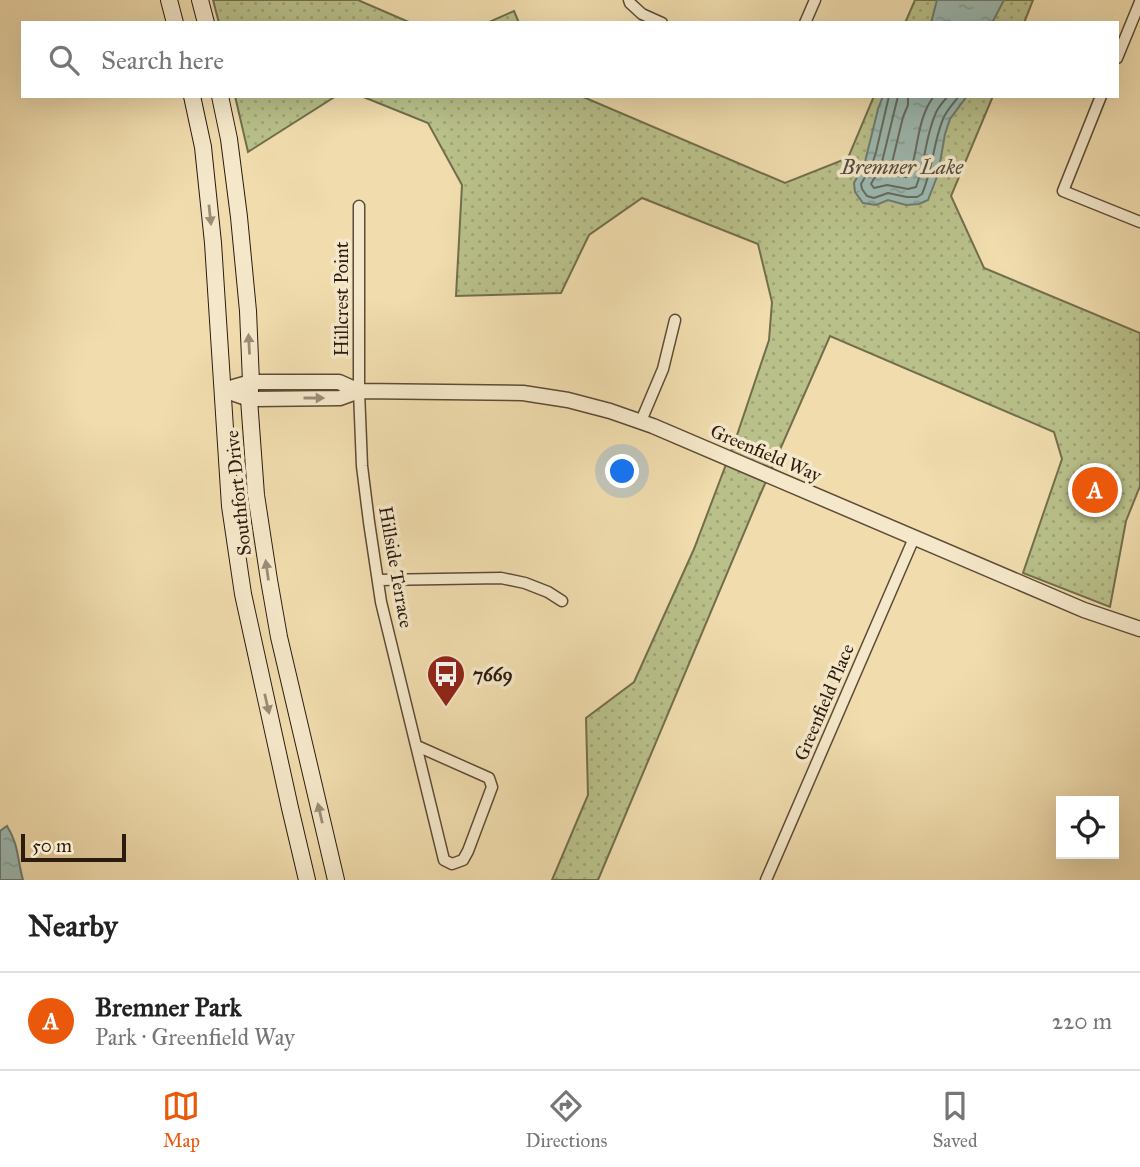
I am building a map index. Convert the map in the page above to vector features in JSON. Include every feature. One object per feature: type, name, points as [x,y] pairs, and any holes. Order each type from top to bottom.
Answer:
[{"type":"main road","points":[[169,0],[174,21]]},
{"type":"main road","points":[[200,0],[205,21]]},
{"type":"main road","name":"Southfort Drive","points":[[192,98],[203,147],[213,243],[230,506],[243,594],[307,880]]},
{"type":"main road","name":"Southfort Drive","points":[[220,98],[229,139],[248,311],[256,495],[279,637],[336,880]]},
{"type":"street","points":[[629,0],[629,4],[642,14],[658,21]]},
{"type":"street","points":[[806,21],[815,0]]},
{"type":"street","points":[[1119,53],[1140,2]]},
{"type":"street","points":[[1100,98],[1063,191],[1140,222]]},
{"type":"street","name":"Hillcrest Point","points":[[359,206],[359,391]]},
{"type":"street","points":[[641,421],[663,369],[675,320]]},
{"type":"street","name":"Greenfield Way","points":[[223,390],[340,398],[359,391],[523,393],[568,400],[641,421],[1084,610],[1140,629]]},
{"type":"street","name":"Hillside Terrace","points":[[359,391],[362,466],[381,602],[444,860],[452,864],[463,860],[468,851],[492,787],[489,778],[417,746]]},
{"type":"street","name":"Greenfield Place","points":[[766,880],[914,538]]},
{"type":"street","points":[[378,580],[501,578],[525,583],[562,601]]},
{"type":"green space","points":[[213,0],[358,0],[406,21],[218,21]]},
{"type":"green space","points":[[915,0],[1033,0],[1025,21],[906,21]]},
{"type":"green space","points":[[514,11],[518,21],[492,21]]},
{"type":"green space","points":[[235,98],[333,98],[248,152]]},
{"type":"green space","points":[[366,98],[586,98],[785,183],[848,158],[873,98],[992,98],[951,196],[984,268],[1140,333],[1140,486],[1126,521],[1110,607],[1023,573],[1062,459],[1054,432],[830,336],[598,880],[552,880],[588,795],[586,718],[634,682],[694,549],[769,340],[772,302],[758,244],[642,198],[589,235],[561,293],[456,296],[462,185],[428,123]]},
{"type":"water","points":[[937,0],[1004,0],[993,21],[932,21]]},
{"type":"water","name":"Bremner Lake","points":[[882,98],[966,98],[950,119],[938,174],[928,200],[906,205],[888,200],[876,205],[863,203],[855,192],[854,183],[865,162]]},
{"type":"water","points":[[7,826],[16,846],[23,880],[0,880],[0,831]]},
{"type":"place","name":"Bremner Park","points":[[1095,490]]},
{"type":"place","name":"7669","points":[[446,708]]}]
